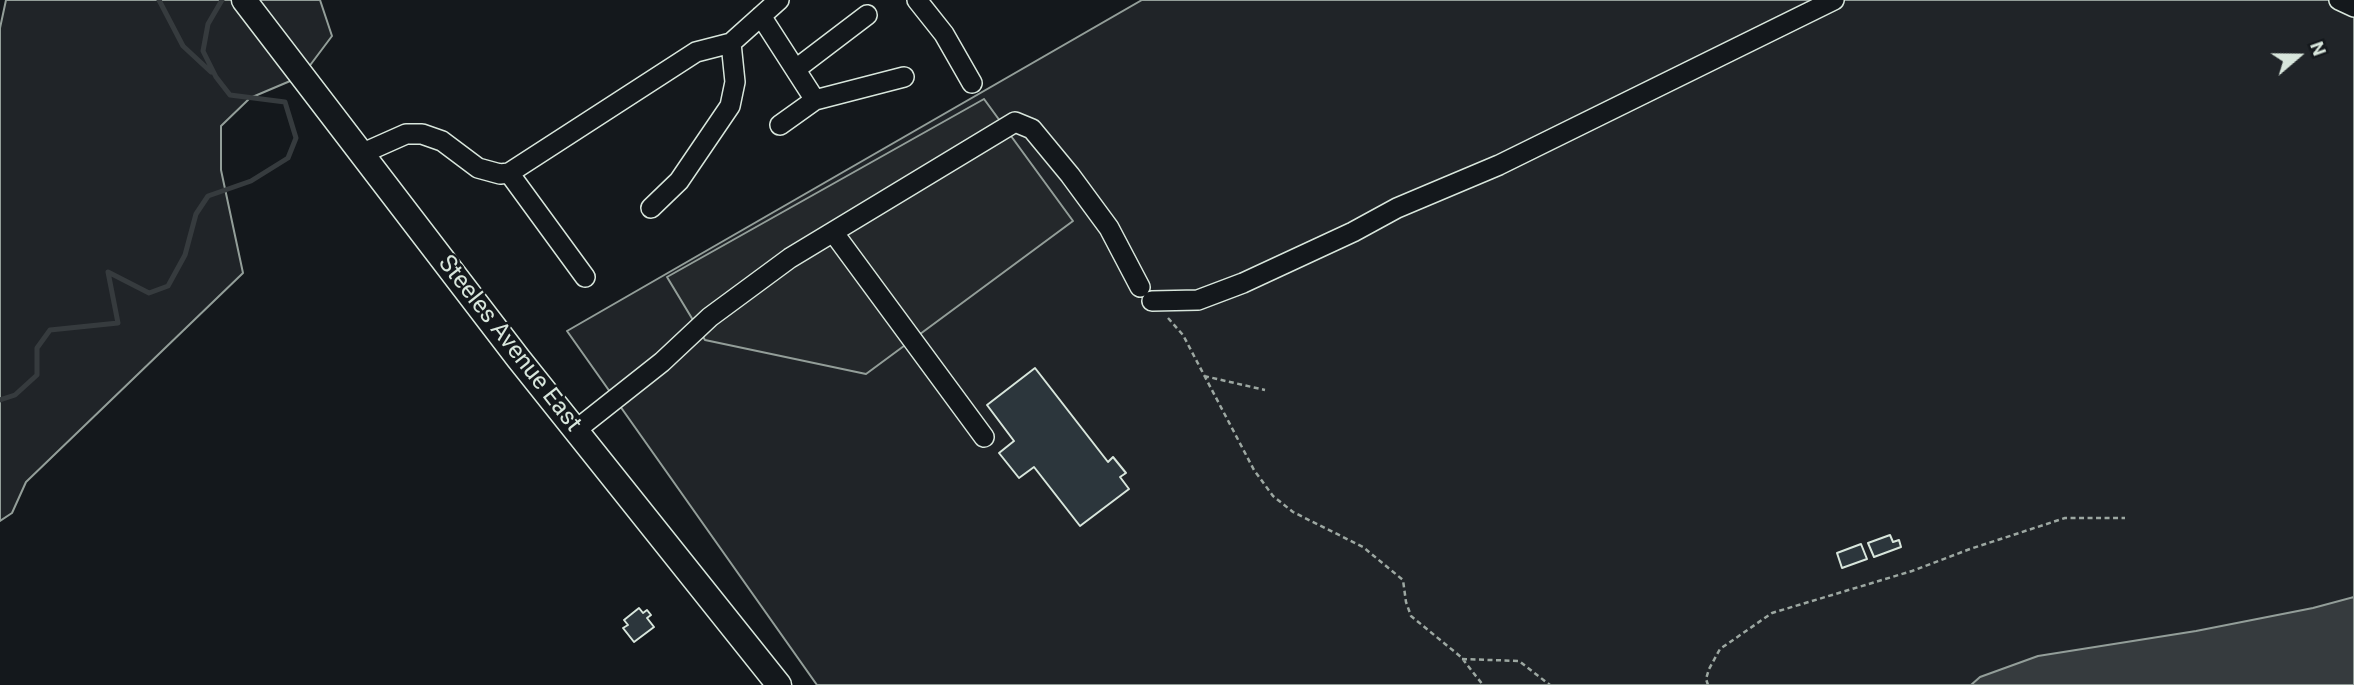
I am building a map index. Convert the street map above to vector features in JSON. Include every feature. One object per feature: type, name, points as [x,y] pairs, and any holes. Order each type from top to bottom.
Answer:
[{"type":"main road","name":"Steeles Avenue East","points":[[244,0],[518,358],[779,685]]},
{"type":"street","points":[[361,154],[406,134],[422,134],[442,141],[478,168],[500,174],[509,173],[696,52],[731,43],[779,0]]},
{"type":"street","points":[[576,430],[662,362],[710,317],[790,258],[1015,122],[1032,129],[1070,175],[1108,228],[1146,294],[1198,300],[1242,283],[1353,232],[1398,208],[1524,153],[1834,0]]},
{"type":"street","points":[[2339,0],[2354,7]]},
{"type":"street","points":[[926,3],[972,83]]},
{"type":"street","points":[[796,69],[867,15]]},
{"type":"street","points":[[761,16],[816,100]]},
{"type":"street","points":[[651,208],[679,181],[730,106],[735,82],[731,43]]},
{"type":"street","points":[[780,125],[816,100],[904,77]]},
{"type":"street","points":[[509,173],[585,277]]},
{"type":"street","points":[[833,232],[984,437]]},
{"type":"path","points":[[1146,294],[1182,335],[1254,470],[1273,496],[1293,512],[1378,557],[1403,580],[1405,602],[1411,616],[1462,659],[1483,685]]},
{"type":"path","points":[[1203,376],[1265,390]]},
{"type":"path","points":[[1708,685],[1706,679],[1709,669],[1720,649],[1772,613],[1912,571],[2065,517],[2126,518]]},
{"type":"path","points":[[1462,659],[1519,661],[1550,685]]},
{"type":"shaded area","points":[[6,0],[320,0],[332,36],[302,76],[250,98],[221,126],[221,170],[243,273],[26,482],[12,513],[0,521],[0,28]]},
{"type":"shaded area","points":[[1142,0],[2354,0],[2354,685],[817,685],[567,331]]},
{"type":"shaded area","points":[[984,99],[1073,221],[866,374],[705,340],[667,277]]},
{"type":"shaded area","points":[[2354,597],[2354,685],[1971,685],[1980,677],[2038,656],[2196,631],[2313,608]]},
{"type":"building","points":[[1035,368],[1108,462],[1113,457],[1126,473],[1120,477],[1129,489],[1080,526],[1034,467],[1019,478],[999,453],[1014,441],[987,405]]},
{"type":"building","points":[[1890,535],[1893,542],[1899,540],[1901,547],[1874,557],[1868,543]]},
{"type":"building","points":[[1861,544],[1867,559],[1842,568],[1837,553]]},
{"type":"building","points":[[639,608],[643,613],[647,610],[651,615],[647,618],[654,627],[634,642],[623,628],[628,625],[624,620]]},
{"type":"waterway","points":[[159,0],[183,46],[211,72]]},
{"type":"waterway","points":[[0,400],[15,395],[37,375],[37,348],[50,330],[118,323],[108,272],[149,293],[168,286],[185,255],[196,214],[208,196],[251,181],[288,158],[296,138],[285,102],[230,95],[216,77],[203,51],[208,24],[222,0]]}]
